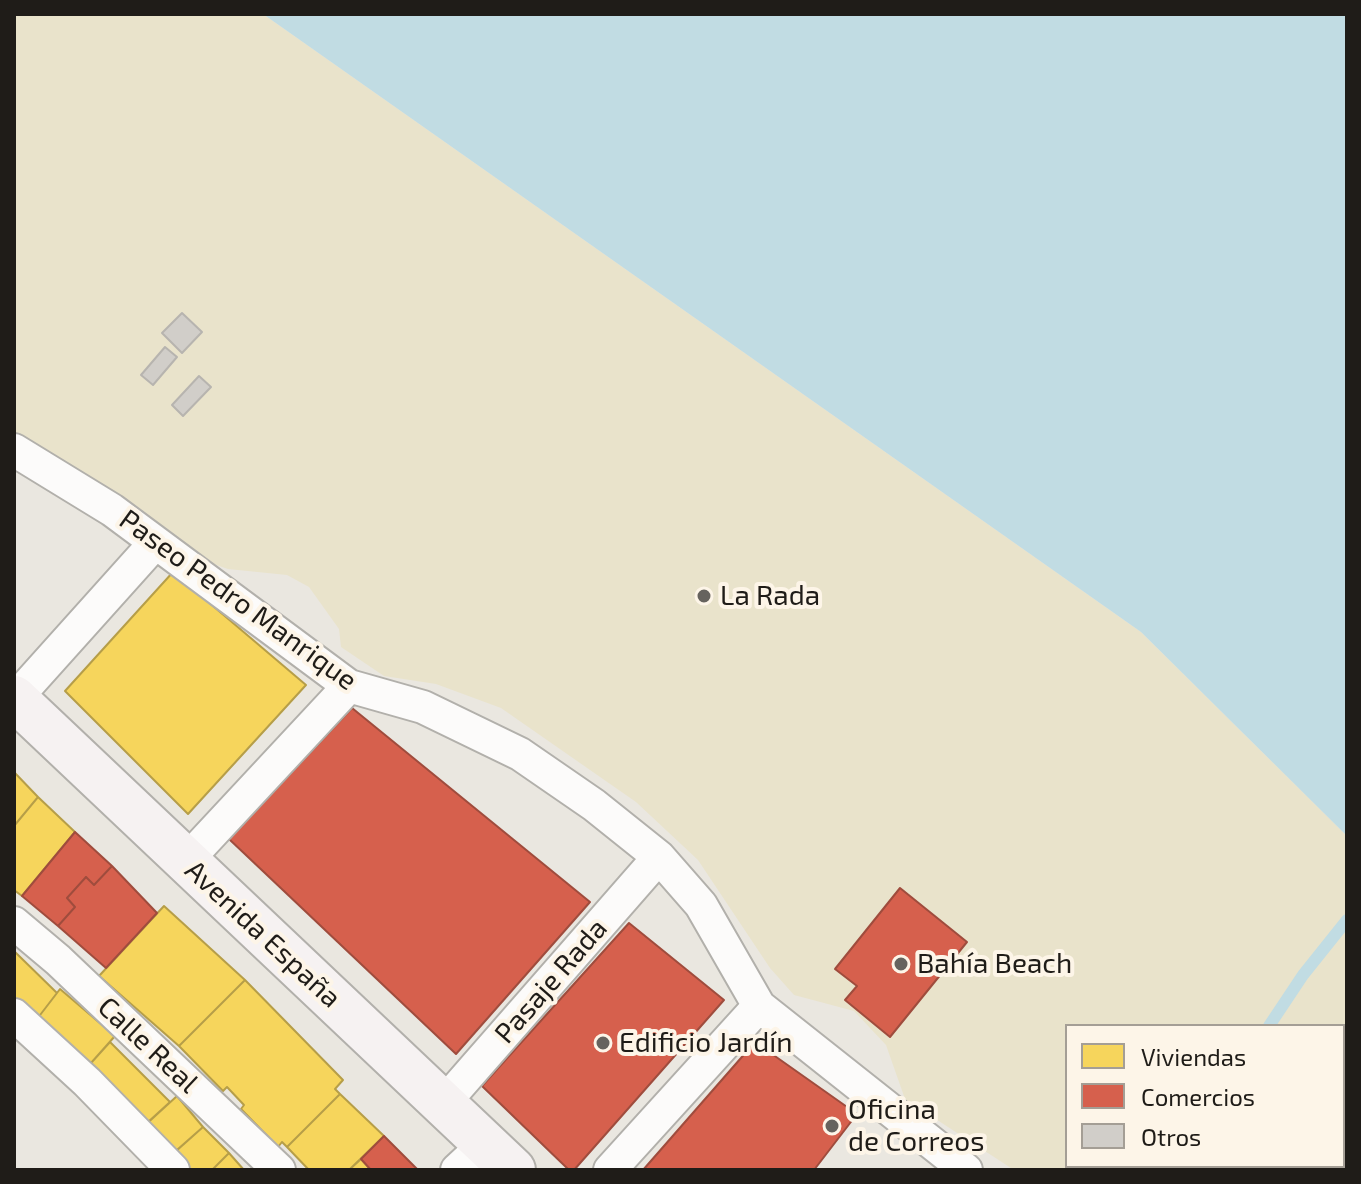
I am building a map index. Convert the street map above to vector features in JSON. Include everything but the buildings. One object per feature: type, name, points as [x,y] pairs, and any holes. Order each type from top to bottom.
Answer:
[{"type":"street","name":"Paseo Pedro Manrique","points":[[14,450],[112,510],[349,686],[423,707],[520,754],[594,805],[659,857],[701,905],[759,1006],[966,1170]]},
{"type":"street","points":[[19,712],[155,543]]},
{"type":"street","points":[[186,861],[349,686]]},
{"type":"street","name":"Avenida España","points":[[19,712],[186,861],[443,1104],[485,1161]]},
{"type":"street","name":"Pasaje Rada","points":[[443,1104],[659,857]]},
{"type":"street","name":"Calle Real","points":[[14,923],[58,960],[279,1170]]},
{"type":"street","points":[[610,1170],[759,1006]]},
{"type":"street","points":[[14,1015],[87,1082],[173,1170]]},
{"type":"sand","name":"La Rada","points":[[14,14],[263,14],[1141,632],[1347,836],[1347,1170],[1014,1170],[905,1099],[886,1045],[854,1011],[794,995],[770,968],[698,860],[636,802],[501,708],[436,684],[384,676],[341,647],[339,629],[309,587],[287,575],[228,569],[199,559],[14,432]]},
{"type":"water","points":[[263,14],[1347,14],[1347,836],[1141,632]]},
{"type":"waterway","points":[[1270,1024],[1303,975],[1347,920]]},
{"type":"place","name":"La Rada","points":[[704,596]]},
{"type":"place","name":"Bahía Beach","points":[[901,964]]},
{"type":"place","name":"Edificio Jardín","points":[[603,1043]]},
{"type":"place","name":"Oficina de Correos","points":[[832,1126]]}]
